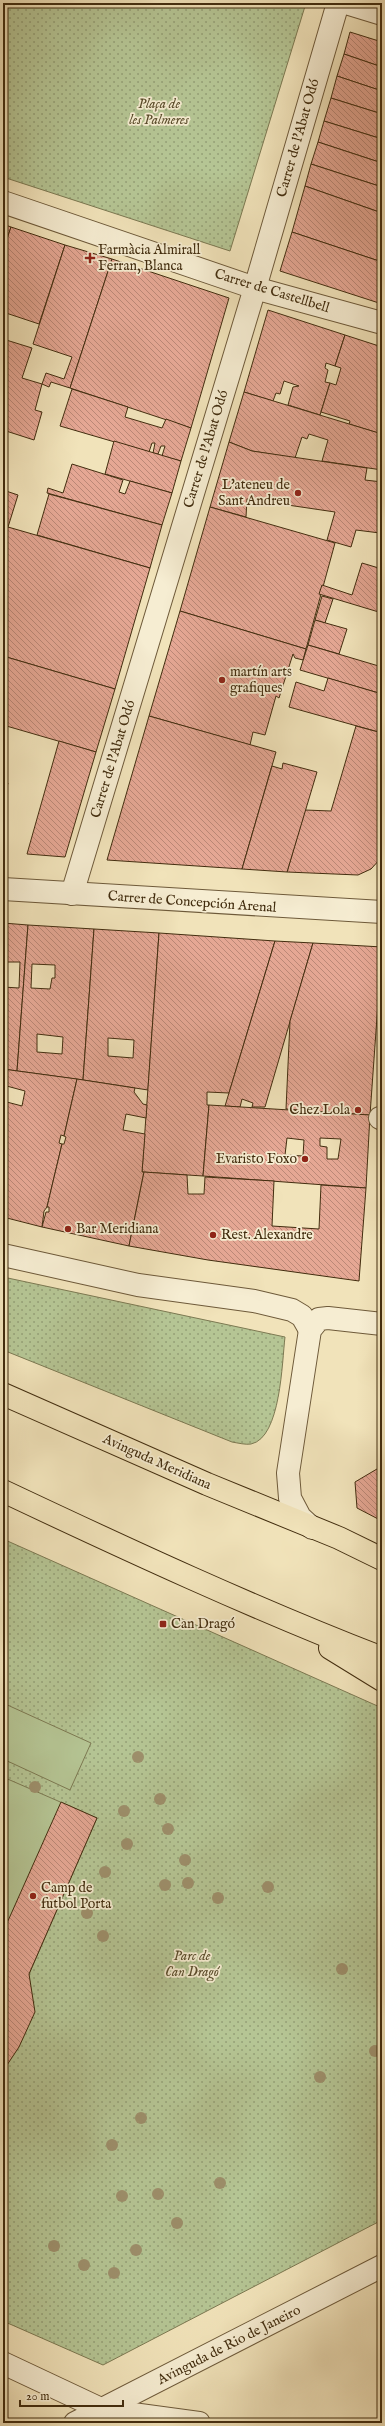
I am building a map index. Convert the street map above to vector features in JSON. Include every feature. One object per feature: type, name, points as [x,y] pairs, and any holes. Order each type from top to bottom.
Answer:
[{"type":"main road","name":"Avinguda Meridiana","points":[[3,1394],[312,1528],[382,1560]]},
{"type":"main road","points":[[3,1491],[123,1548],[290,1623],[382,1658]]},
{"type":"main road","points":[[290,1623],[382,1680]]},
{"type":"street","name":"Carrer de l'Abat Odó","points":[[72,894],[255,288],[338,3]]},
{"type":"street","points":[[346,3],[382,14]]},
{"type":"street","name":"Carrer de Castellbell","points":[[3,202],[255,288],[382,324]]},
{"type":"street","name":"Carrer de Concepción Arenal","points":[[3,889],[382,912]]},
{"type":"street","points":[[3,1255],[138,1284],[254,1301],[292,1310],[302,1316],[310,1330],[319,1319],[328,1318],[382,1324]]},
{"type":"street","name":"Avinguda Meridiana","points":[[310,1330],[288,1473],[290,1498],[300,1517],[312,1528]]},
{"type":"street","name":"Avinguda de Rio de Janeiro","points":[[75,2423],[382,2266]]},
{"type":"street","points":[[3,2363],[103,2410],[199,2423]]},
{"type":"green space","name":"Plaça de les Palmeres","points":[[8,3],[306,3],[230,251],[3,177],[3,18]]},
{"type":"green space","points":[[3,1277],[285,1337],[281,1380],[274,1414],[269,1428],[261,1439],[251,1444],[232,1442],[3,1350]]},
{"type":"green space","name":"Parc de Can Dragó","points":[[3,1539],[382,1708],[382,2220],[103,2365],[3,2321]]},
{"type":"green space","points":[[3,1703],[91,1743],[70,1790],[3,1759]]},
{"type":"green space","name":"Camp de futbol Porta","points":[[3,1777],[97,1818],[3,2034]]},
{"type":"building","points":[[350,32],[382,42],[382,67],[344,54]]},
{"type":"building","points":[[344,54],[382,67],[382,91],[337,76]]},
{"type":"building","points":[[337,76],[382,91],[382,114],[331,98]]},
{"type":"building","points":[[331,98],[382,114],[382,139],[324,121]]},
{"type":"building","points":[[324,121],[382,139],[382,163],[318,142]]},
{"type":"building","points":[[318,142],[382,163],[382,187],[311,164]]},
{"type":"building","points":[[311,164],[382,187],[382,213],[305,186]]},
{"type":"building","points":[[305,186],[382,213],[382,262],[292,232]]},
{"type":"building","points":[[3,224],[11,227],[3,251]]},
{"type":"building","points":[[11,227],[65,245],[39,324],[3,312],[3,251]]},
{"type":"building","points":[[292,232],[382,262],[382,304],[280,271]]},
{"type":"building","points":[[65,245],[112,259],[70,388],[51,382],[49,387],[42,384],[46,373],[64,379],[72,357],[33,344]]},
{"type":"building","points":[[112,259],[229,298],[191,428],[70,388]]},
{"type":"building","points":[[268,310],[345,335],[335,366],[326,363],[325,368],[328,370],[325,382],[330,383],[320,415],[288,405],[293,387],[299,386],[284,381],[280,394],[276,393],[273,401],[244,392]]},
{"type":"building","points":[[345,335],[382,347],[382,419],[378,433],[349,424],[350,421],[321,412],[330,383],[336,385],[341,368],[335,366]]},
{"type":"building","points":[[3,339],[32,348],[22,378],[42,384],[35,410],[42,412],[34,440],[3,430]]},
{"type":"building","points":[[72,389],[128,407],[125,417],[162,428],[166,419],[191,428],[181,461],[162,456],[165,446],[161,446],[158,454],[153,453],[155,443],[152,443],[149,452],[60,426]]},
{"type":"building","points":[[244,392],[382,434],[382,470],[322,461],[328,440],[309,434],[307,439],[302,437],[295,458],[252,451],[229,442]]},
{"type":"building","points":[[382,419],[382,434],[378,433]]},
{"type":"building","points":[[114,441],[181,461],[172,493],[105,474]]},
{"type":"building","name":"L'ateneu de Sant Andreu","points":[[229,442],[252,451],[367,468],[365,480],[382,482],[382,527],[380,533],[356,530],[351,547],[327,540],[335,512],[247,499],[246,517],[210,507]]},
{"type":"building","points":[[72,464],[123,480],[119,492],[125,494],[130,481],[172,493],[162,525],[47,493],[48,488],[63,493]]},
{"type":"building","points":[[3,490],[18,495],[3,543]]},
{"type":"building","points":[[49,494],[162,525],[150,568],[37,535]]},
{"type":"building","points":[[210,507],[335,543],[306,649],[180,611]]},
{"type":"building","points":[[8,527],[150,568],[115,689],[3,656],[3,543]]},
{"type":"building","points":[[362,563],[382,569],[382,613],[319,594],[322,585],[352,595]]},
{"type":"building","points":[[322,596],[333,599],[325,623],[315,620]]},
{"type":"building","name":"martín arts grafiques","points":[[180,611],[306,649],[303,660],[295,658],[293,654],[279,698],[276,696],[265,735],[253,732],[250,745],[149,716]]},
{"type":"building","points":[[315,620],[347,629],[339,654],[308,645]]},
{"type":"building","points":[[308,645],[382,667],[382,694],[300,670]]},
{"type":"building","points":[[382,654],[382,667],[378,666]]},
{"type":"building","points":[[3,656],[115,689],[96,752],[3,725]]},
{"type":"building","points":[[328,678],[382,694],[382,733],[289,707],[296,682],[324,691]]},
{"type":"building","points":[[149,716],[276,752],[242,869],[107,860]]},
{"type":"building","points":[[356,726],[382,733],[382,857],[371,869],[358,875],[287,872],[305,810],[331,811]]},
{"type":"building","points":[[59,741],[96,752],[65,857],[27,854]]},
{"type":"building","points":[[283,763],[317,772],[287,872],[242,869],[272,766],[282,769]]},
{"type":"building","points":[[3,783],[8,783],[3,801]]},
{"type":"building","points":[[3,923],[28,925],[17,1071],[3,1069],[3,987],[19,988],[20,962],[3,962]]},
{"type":"building","points":[[28,925],[94,929],[83,1080],[17,1071]],"holes":[[[32,964],[55,965],[55,978],[52,978],[50,989],[31,988]],[[37,1034],[63,1037],[62,1054],[37,1052]]]},
{"type":"building","points":[[94,929],[159,933],[148,1090],[83,1080]],"holes":[[[108,1038],[134,1040],[133,1058],[108,1056]]]},
{"type":"building","points":[[159,933],[275,941],[229,1093],[207,1092],[207,1105],[209,1105],[203,1176],[142,1172]]},
{"type":"building","points":[[275,941],[313,943],[265,1107],[252,1107],[253,1103],[242,1099],[240,1107],[225,1106]]},
{"type":"building","points":[[313,943],[382,947],[370,1115],[286,1109],[290,1021]]},
{"type":"building","points":[[3,1069],[77,1079],[64,1136],[61,1135],[59,1143],[62,1144],[47,1207],[44,1211],[42,1227],[3,1217],[3,1101],[22,1106],[25,1091],[3,1085]]},
{"type":"building","points":[[77,1079],[135,1088],[134,1092],[143,1104],[147,1105],[146,1118],[126,1114],[123,1130],[145,1134],[142,1172],[144,1172],[129,1246],[42,1227],[46,1212],[49,1212],[49,1207],[47,1207],[62,1144],[64,1144],[66,1137],[64,1136]]},
{"type":"building","points":[[209,1105],[370,1115],[366,1188],[203,1176]],"holes":[[[287,1138],[304,1140],[303,1156],[285,1155]],[[320,1138],[341,1139],[338,1159],[327,1159],[327,1147],[320,1146]]]},
{"type":"building","points":[[144,1172],[187,1175],[188,1194],[204,1194],[205,1177],[274,1181],[272,1226],[319,1229],[321,1185],[366,1188],[359,1281],[208,1260],[129,1246]]},
{"type":"building","points":[[382,1466],[382,1521],[357,1508],[355,1482]]},
{"type":"building","name":"Camp de futbol Porta","points":[[61,1802],[97,1818],[29,1974],[35,2012],[19,2047],[3,2071],[3,1932]]},
{"type":"place","name":"Farmàcia Almirall Ferran, Blanca","points":[[90,258]]},
{"type":"place","name":"L'ateneu de Sant Andreu","points":[[298,493]]},
{"type":"place","name":"martín arts grafiques","points":[[222,680]]},
{"type":"place","name":"Chez Lola","points":[[358,1110]]},
{"type":"place","name":"Evaristo Foxo","points":[[305,1159]]},
{"type":"place","name":"Bar Meridiana","points":[[68,1229]]},
{"type":"place","name":"Rest. Alexandre","points":[[213,1235]]},
{"type":"place","name":"Can Dragó","points":[[163,1624]]},
{"type":"place","name":"Camp de futbol Porta","points":[[33,1896]]}]
